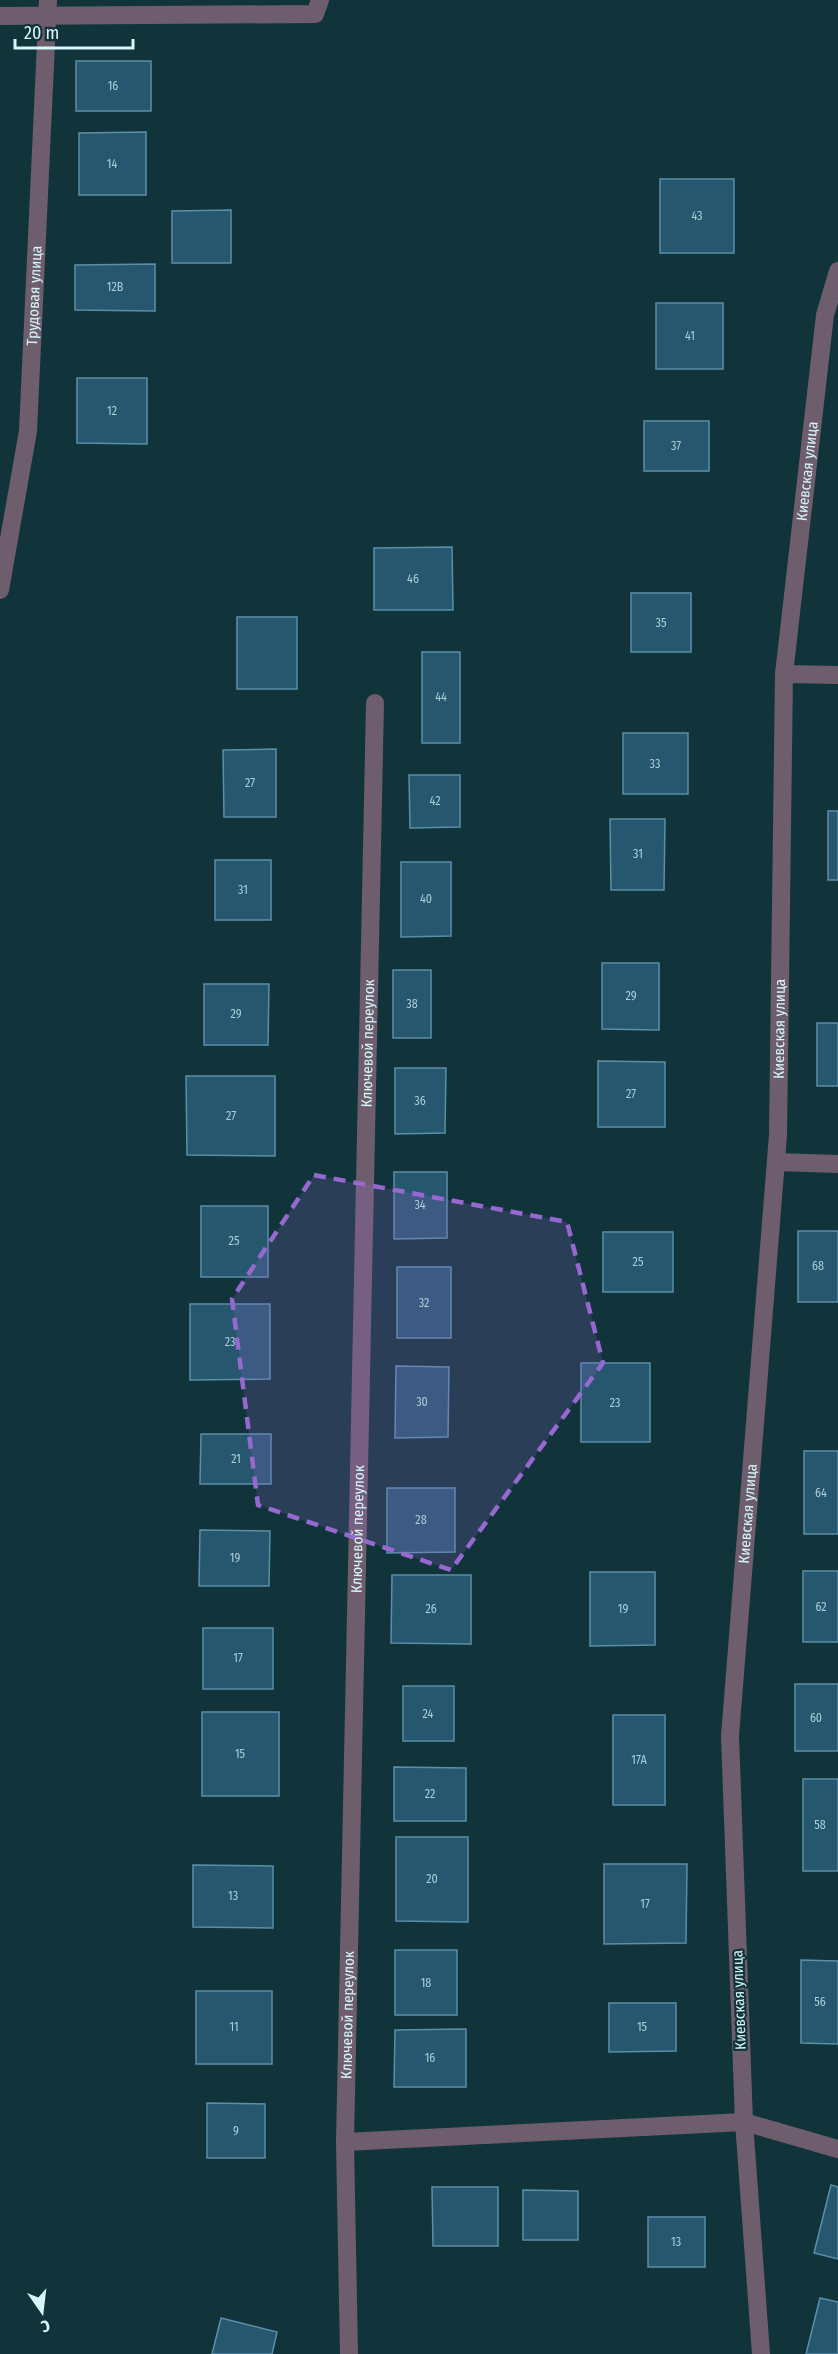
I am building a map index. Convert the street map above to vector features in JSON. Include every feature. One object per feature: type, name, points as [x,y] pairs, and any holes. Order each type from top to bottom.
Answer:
[{"type":"street","points":[[0,16],[48,8],[315,14],[320,0]]},
{"type":"street","name":"Трудовая улица","points":[[0,590],[28,430],[48,8]]},
{"type":"street","name":"Киевская улица","points":[[761,2354],[744,2122],[730,1736],[776,1162],[784,674],[838,271]]},
{"type":"street","points":[[784,674],[838,675]]},
{"type":"street","name":"Ключевой переулок","points":[[349,2354],[345,2142],[375,703]]},
{"type":"street","points":[[776,1162],[838,1164]]},
{"type":"street","points":[[345,2142],[744,2122],[838,2149]]},
{"type":"highlighted area","points":[[314,1175],[567,1222],[603,1363],[451,1570],[258,1505],[232,1299]]},
{"type":"building","points":[[76,61],[151,61],[151,111],[76,111]]},
{"type":"building","points":[[146,132],[146,195],[79,195],[79,133]]},
{"type":"building","points":[[660,179],[734,179],[734,253],[660,253]]},
{"type":"building","points":[[231,210],[231,263],[172,263],[172,211]]},
{"type":"building","points":[[155,264],[155,311],[75,310],[75,265]]},
{"type":"building","points":[[656,303],[723,303],[723,369],[656,369]]},
{"type":"building","points":[[77,378],[147,378],[147,444],[77,443]]},
{"type":"building","points":[[644,421],[709,421],[709,471],[644,471]]},
{"type":"building","points":[[452,547],[453,610],[374,610],[374,548]]},
{"type":"building","points":[[631,593],[691,593],[691,652],[631,652]]},
{"type":"building","points":[[237,617],[297,617],[297,689],[237,689]]},
{"type":"building","points":[[422,652],[460,652],[460,743],[422,743]]},
{"type":"building","points":[[623,733],[688,733],[688,794],[623,794]]},
{"type":"building","points":[[276,749],[276,817],[224,817],[223,750]]},
{"type":"building","points":[[409,775],[460,775],[460,827],[410,828]]},
{"type":"building","points":[[828,811],[838,811],[838,880],[828,880]]},
{"type":"building","points":[[610,819],[665,819],[664,890],[611,890]]},
{"type":"building","points":[[215,860],[271,860],[271,920],[215,920]]},
{"type":"building","points":[[401,862],[451,862],[451,936],[401,937]]},
{"type":"building","points":[[602,963],[659,963],[659,1030],[602,1029]]},
{"type":"building","points":[[393,970],[431,970],[431,1038],[393,1038]]},
{"type":"building","points":[[204,984],[269,984],[268,1045],[204,1045]]},
{"type":"building","points":[[817,1023],[838,1023],[838,1086],[817,1086]]},
{"type":"building","points":[[598,1061],[665,1062],[665,1127],[598,1127]]},
{"type":"building","points":[[395,1068],[446,1068],[445,1133],[395,1134]]},
{"type":"building","points":[[186,1076],[275,1076],[275,1156],[187,1155]]},
{"type":"building","points":[[394,1172],[447,1172],[447,1238],[394,1239]]},
{"type":"building","points":[[201,1206],[268,1206],[268,1277],[201,1277]]},
{"type":"building","points":[[798,1231],[838,1231],[838,1302],[798,1302]]},
{"type":"building","points":[[603,1232],[673,1232],[673,1292],[603,1292]]},
{"type":"building","points":[[397,1267],[451,1267],[451,1338],[397,1338]]},
{"type":"building","points":[[190,1304],[270,1304],[270,1379],[190,1380]]},
{"type":"building","points":[[581,1363],[650,1363],[650,1442],[581,1442]]},
{"type":"building","points":[[396,1366],[449,1367],[448,1437],[395,1438]]},
{"type":"building","points":[[201,1434],[271,1434],[271,1484],[200,1484]]},
{"type":"building","points":[[804,1451],[838,1451],[838,1534],[804,1534]]},
{"type":"building","points":[[387,1488],[455,1488],[455,1552],[387,1553]]},
{"type":"building","points":[[200,1530],[270,1531],[269,1586],[199,1586]]},
{"type":"building","points":[[803,1571],[838,1571],[838,1642],[803,1642]]},
{"type":"building","points":[[590,1572],[655,1572],[655,1645],[590,1646]]},
{"type":"building","points":[[392,1575],[471,1575],[471,1644],[391,1643]]},
{"type":"building","points":[[203,1628],[273,1628],[273,1689],[203,1689]]},
{"type":"building","points":[[795,1684],[838,1684],[838,1751],[795,1751]]},
{"type":"building","points":[[403,1686],[454,1686],[454,1741],[403,1741]]},
{"type":"building","points":[[202,1712],[279,1712],[279,1796],[202,1796]]},
{"type":"building","points":[[613,1715],[665,1715],[665,1805],[613,1805]]},
{"type":"building","points":[[394,1767],[466,1768],[466,1821],[394,1821]]},
{"type":"building","points":[[803,1779],[838,1779],[838,1871],[803,1871]]},
{"type":"building","points":[[396,1837],[468,1837],[468,1922],[396,1921]]},
{"type":"building","points":[[604,1864],[687,1864],[686,1943],[604,1944]]},
{"type":"building","points":[[193,1865],[273,1866],[273,1928],[193,1927]]},
{"type":"building","points":[[395,1950],[457,1950],[457,2015],[395,2015]]},
{"type":"building","points":[[801,1960],[838,1961],[838,2044],[801,2043]]},
{"type":"building","points":[[196,1991],[272,1991],[272,2064],[196,2064]]},
{"type":"building","points":[[609,2003],[676,2003],[676,2051],[609,2052]]},
{"type":"building","points":[[466,2029],[466,2087],[394,2087],[395,2030]]},
{"type":"building","points":[[207,2103],[265,2104],[265,2158],[207,2158]]},
{"type":"building","points":[[831,2185],[838,2187],[838,2259],[814,2253]]},
{"type":"building","points":[[432,2187],[498,2187],[498,2246],[433,2246]]},
{"type":"building","points":[[523,2190],[578,2191],[578,2240],[523,2240]]},
{"type":"building","points":[[648,2217],[705,2217],[705,2267],[648,2267]]},
{"type":"building","points":[[820,2298],[838,2302],[838,2354],[806,2354]]},
{"type":"building","points":[[221,2318],[277,2332],[272,2354],[212,2354]]}]
